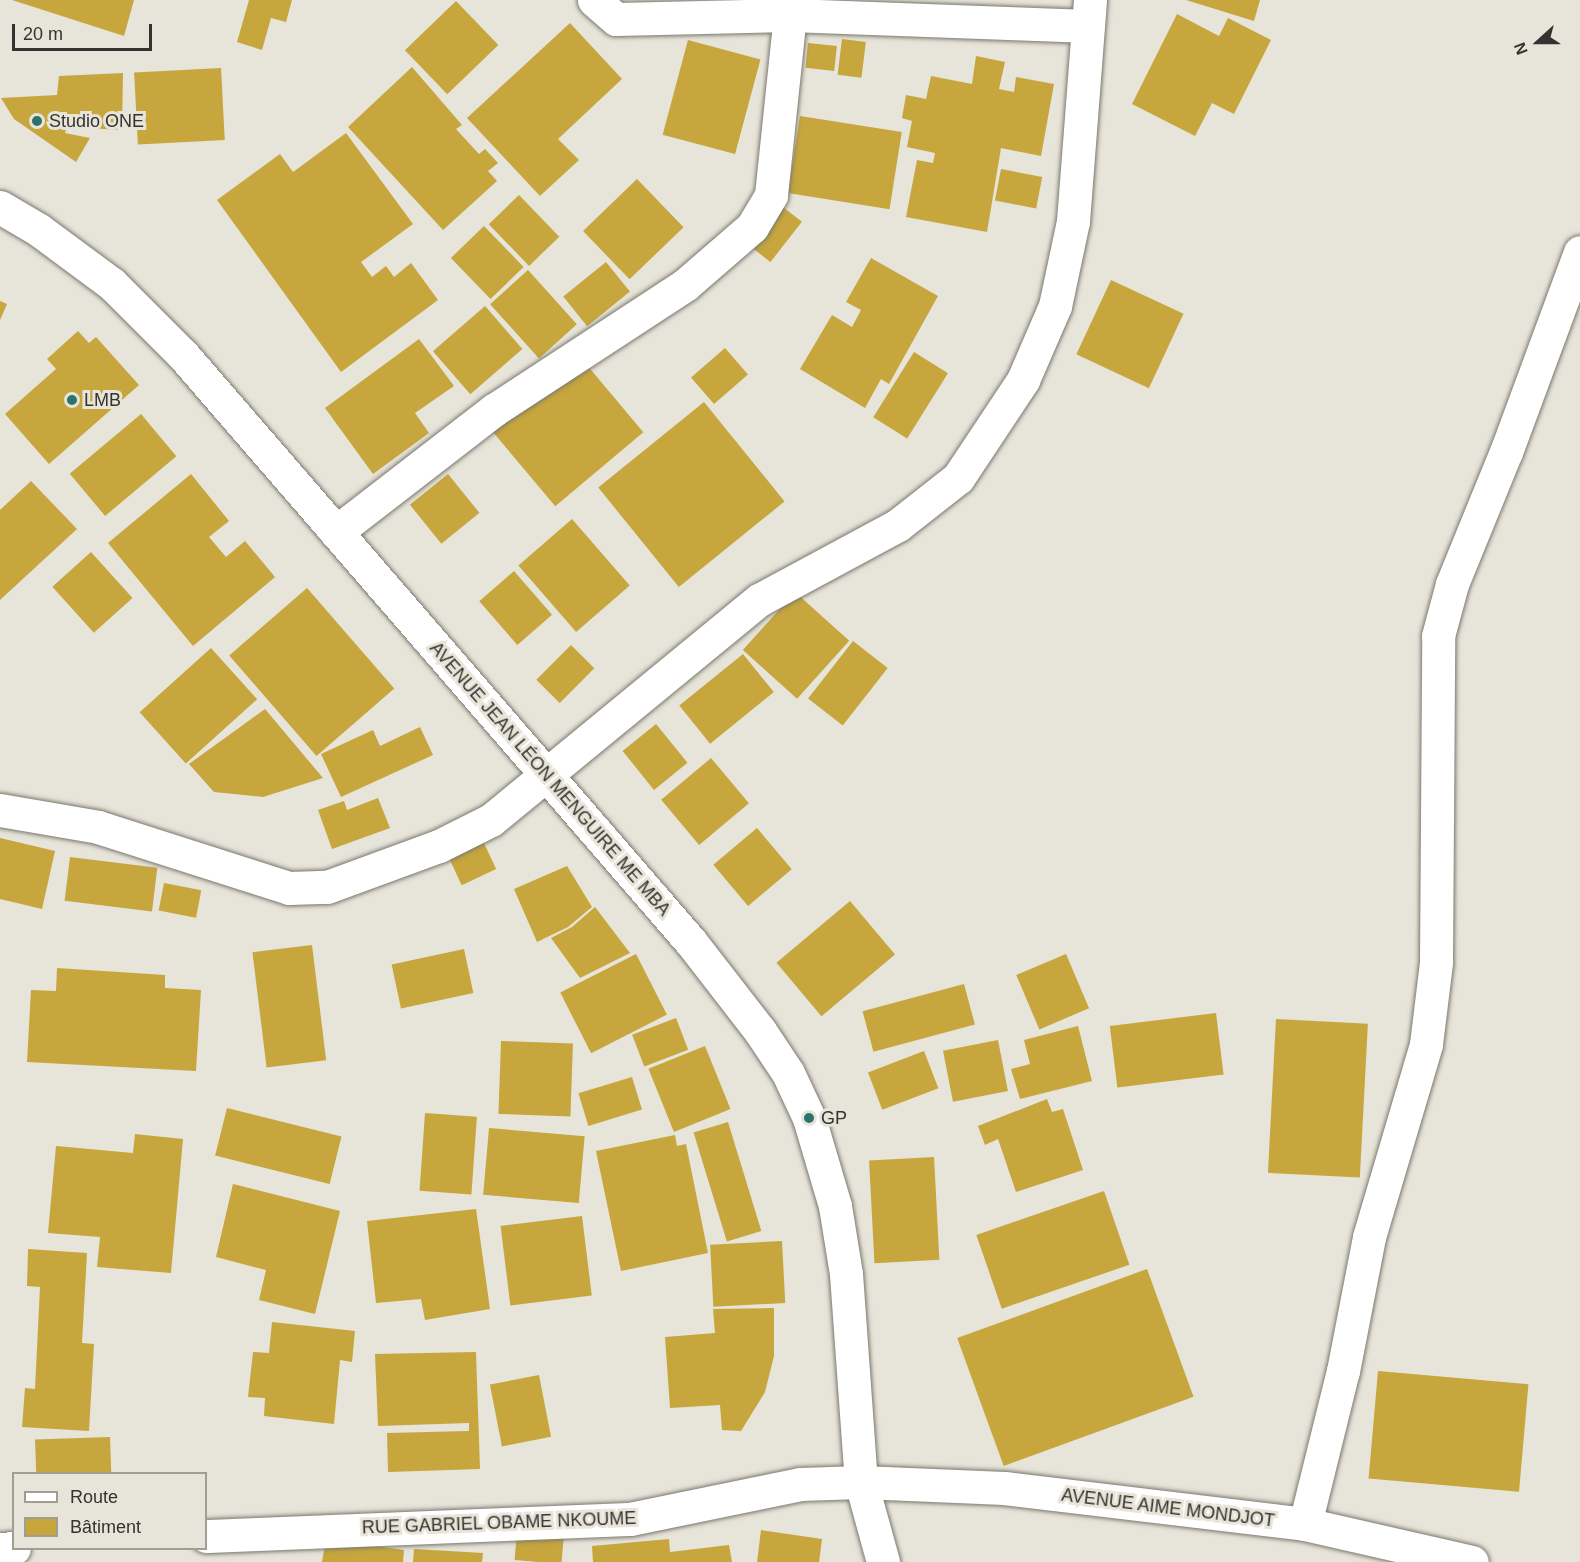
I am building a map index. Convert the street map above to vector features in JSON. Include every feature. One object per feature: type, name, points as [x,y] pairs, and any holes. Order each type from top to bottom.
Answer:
[{"type":"street","points":[[0,810],[98,827],[289,888],[327,887],[440,846],[491,820],[759,600],[898,525],[958,478],[1023,380],[1054,306],[1073,221],[1089,13],[616,19],[594,0]]},
{"type":"street","points":[[336,532],[494,410],[685,285],[752,227],[771,195],[790,15]]},
{"type":"street","name":"AVENUE JEAN LÉON MENGUIRE ME MBA","points":[[0,207],[39,230],[112,284],[183,355],[691,942],[760,1031],[788,1073],[804,1109],[832,1194],[846,1274],[861,1482],[883,1562]]},
{"type":"street","points":[[1305,1524],[1343,1371],[1369,1237],[1426,1044],[1436,962],[1438,636],[1452,584],[1506,452],[1580,252]]},
{"type":"street","name":"AVENUE AIME MONDJOT","points":[[861,1482],[1004,1488],[1305,1524],[1472,1562]]},
{"type":"street","name":"RUE GABRIEL OBAME NKOUME","points":[[207,1536],[630,1519],[800,1484],[861,1482]]},
{"type":"building","points":[[12,0],[134,0],[124,36]]},
{"type":"building","points":[[249,0],[292,0],[286,22],[271,18],[262,50],[237,42]]},
{"type":"building","points":[[1186,0],[1260,0],[1254,21]]},
{"type":"building","points":[[456,1],[498,45],[447,94],[405,50]]},
{"type":"building","points":[[1177,14],[1219,36],[1228,18],[1271,40],[1234,114],[1212,103],[1195,136],[1132,104]]},
{"type":"building","points":[[570,23],[622,79],[558,139],[579,160],[540,196],[467,118]]},
{"type":"building","points":[[842,39],[866,42],[861,78],[838,75]]},
{"type":"building","points":[[688,40],[760,59],[735,154],[663,135]]},
{"type":"building","points":[[808,43],[837,46],[834,71],[805,68]]},
{"type":"building","points":[[976,56],[1005,62],[999,89],[1014,92],[1016,77],[1054,84],[1041,156],[1001,148],[987,232],[906,217],[917,160],[933,163],[935,153],[907,147],[912,121],[902,118],[906,95],[926,99],[931,76],[972,84]]},
{"type":"building","points":[[412,67],[462,125],[456,129],[479,154],[485,149],[498,163],[488,171],[497,181],[443,230],[348,127]]},
{"type":"building","points":[[221,68],[225,140],[138,144],[134,73]]},
{"type":"building","points":[[123,73],[122,130],[67,127],[65,133],[90,138],[76,162],[14,119],[1,98],[57,95],[59,76]]},
{"type":"building","points":[[800,116],[902,132],[890,209],[788,193]]},
{"type":"building","points":[[346,133],[413,224],[361,262],[372,277],[386,266],[394,277],[411,263],[438,300],[341,372],[217,200],[280,154],[293,172]]},
{"type":"building","points":[[1001,169],[1042,177],[1036,208],[995,200]]},
{"type":"building","points":[[637,179],[684,227],[630,279],[583,231]]},
{"type":"building","points":[[519,195],[559,237],[529,266],[489,224]]},
{"type":"building","points":[[779,204],[802,222],[770,262],[748,244]]},
{"type":"building","points":[[484,226],[524,267],[491,299],[451,258]]},
{"type":"building","points":[[871,258],[938,296],[889,384],[881,379],[865,408],[800,369],[832,315],[852,327],[861,310],[846,302]]},
{"type":"building","points":[[606,262],[630,292],[587,326],[563,297]]},
{"type":"building","points":[[528,270],[577,324],[539,358],[490,304]]},
{"type":"building","points":[[1111,280],[1184,314],[1149,388],[1076,354]]},
{"type":"building","points":[[0,301],[7,304],[0,320]]},
{"type":"building","points":[[485,306],[522,349],[470,394],[433,351]]},
{"type":"building","name":"LMB","points":[[78,331],[89,343],[96,337],[139,385],[49,464],[5,414],[56,369],[47,359]]},
{"type":"building","points":[[419,339],[454,386],[415,413],[429,433],[373,474],[325,408]]},
{"type":"building","points":[[725,348],[748,374],[714,404],[691,378]]},
{"type":"building","points":[[914,352],[948,373],[907,438],[873,417]]},
{"type":"building","points":[[581,358],[643,432],[555,506],[493,432]]},
{"type":"building","points":[[704,402],[785,501],[679,587],[598,488]]},
{"type":"building","points":[[141,414],[176,456],[105,516],[70,474]]},
{"type":"building","points":[[191,474],[229,521],[209,537],[226,557],[245,541],[275,577],[193,646],[108,543]]},
{"type":"building","points":[[448,474],[479,513],[441,544],[410,505]]},
{"type":"building","points":[[31,481],[77,529],[0,600],[0,510]]},
{"type":"building","points":[[572,519],[630,585],[576,632],[518,566]]},
{"type":"building","points":[[91,552],[132,598],[94,633],[52,587]]},
{"type":"building","points":[[514,571],[552,615],[517,645],[479,601]]},
{"type":"building","points":[[307,588],[394,688],[317,756],[229,656]]},
{"type":"building","points":[[795,592],[849,641],[797,699],[743,650]]},
{"type":"building","points":[[853,641],[888,668],[843,726],[808,699]]},
{"type":"building","points":[[571,645],[594,668],[560,703],[536,680]]},
{"type":"building","points":[[211,648],[257,699],[186,764],[140,712]]},
{"type":"building","points":[[743,654],[774,692],[710,744],[679,706]]},
{"type":"building","points":[[265,709],[323,778],[263,797],[214,792],[189,764]]},
{"type":"building","points":[[656,724],[687,763],[654,790],[623,751]]},
{"type":"building","points":[[420,727],[433,755],[341,797],[321,754],[373,730],[380,746]]},
{"type":"building","points":[[711,758],[749,803],[699,845],[661,800]]},
{"type":"building","points":[[378,798],[390,828],[332,849],[318,810],[344,801],[347,810]]},
{"type":"building","points":[[757,828],[792,869],[748,906],[713,865]]},
{"type":"building","points":[[0,838],[55,851],[42,909],[0,899]]},
{"type":"building","points":[[483,841],[496,869],[462,885],[449,857]]},
{"type":"building","points":[[70,857],[157,868],[152,911],[65,901]]},
{"type":"building","points":[[567,866],[592,907],[568,927],[537,942],[514,889]]},
{"type":"building","points":[[164,883],[201,890],[196,918],[159,910]]},
{"type":"building","points":[[850,901],[895,955],[821,1016],[776,963]]},
{"type":"building","points":[[595,907],[630,953],[580,978],[551,938],[572,927]]},
{"type":"building","points":[[312,945],[326,1060],[267,1067],[252,952]]},
{"type":"building","points":[[464,949],[473,993],[401,1008],[392,964]]},
{"type":"building","points":[[636,954],[667,1015],[591,1053],[560,993]]},
{"type":"building","points":[[1066,954],[1089,1008],[1039,1029],[1016,975]]},
{"type":"building","points":[[57,968],[165,975],[165,988],[201,990],[196,1071],[27,1062],[31,990],[56,991]]},
{"type":"building","points":[[964,984],[975,1025],[873,1052],[863,1011]]},
{"type":"building","points":[[1216,1013],[1224,1075],[1117,1088],[1110,1026]]},
{"type":"building","points":[[676,1018],[688,1050],[644,1067],[632,1035]]},
{"type":"building","points":[[1276,1019],[1368,1024],[1360,1178],[1268,1173]]},
{"type":"building","points":[[1078,1026],[1092,1081],[1020,1099],[1011,1069],[1030,1064],[1024,1040]]},
{"type":"building","points":[[998,1040],[1008,1091],[953,1102],[943,1051]]},
{"type":"building","points":[[501,1041],[573,1044],[570,1116],[498,1114]]},
{"type":"building","points":[[705,1046],[730,1109],[674,1132],[648,1069]]},
{"type":"building","points":[[924,1051],[938,1088],[882,1110],[868,1073]]},
{"type":"building","points":[[632,1077],[642,1110],[588,1126],[578,1093]]},
{"type":"building","points":[[1047,1099],[1052,1112],[1063,1109],[1083,1170],[1016,1192],[998,1139],[985,1145],[978,1126]]},
{"type":"building","points":[[227,1108],[341,1137],[330,1184],[215,1156]]},
{"type":"building","points":[[425,1113],[477,1117],[471,1194],[420,1191]]},
{"type":"building","points":[[728,1122],[761,1231],[727,1242],[694,1133]]},
{"type":"building","points":[[489,1128],[585,1136],[579,1203],[483,1195]]},
{"type":"building","points":[[135,1134],[183,1139],[171,1273],[97,1267],[100,1237],[48,1233],[56,1146],[133,1153]]},
{"type":"building","points":[[675,1135],[677,1146],[686,1144],[708,1253],[621,1271],[596,1151]]},
{"type":"building","points":[[934,1157],[939,1260],[874,1263],[869,1160]]},
{"type":"building","points":[[233,1184],[340,1211],[315,1314],[259,1300],[266,1270],[216,1257]]},
{"type":"building","points":[[1104,1191],[1129,1265],[1002,1309],[976,1235]]},
{"type":"building","points":[[476,1209],[490,1309],[425,1320],[421,1299],[376,1303],[367,1221]]},
{"type":"building","points":[[582,1216],[592,1295],[510,1305],[501,1226]]},
{"type":"building","points":[[782,1241],[785,1303],[713,1307],[710,1245]]},
{"type":"building","points":[[28,1249],[87,1253],[82,1343],[94,1344],[89,1431],[22,1427],[25,1388],[35,1389],[40,1287],[27,1286]]},
{"type":"building","points":[[1147,1269],[1194,1397],[1004,1466],[957,1338]]},
{"type":"building","points":[[774,1308],[774,1356],[765,1392],[741,1431],[722,1430],[720,1405],[670,1408],[665,1337],[715,1333],[713,1309]]},
{"type":"building","points":[[272,1322],[355,1331],[352,1362],[340,1360],[334,1424],[264,1416],[265,1398],[248,1397],[253,1352],[269,1353]]},
{"type":"building","points":[[476,1352],[480,1469],[388,1472],[387,1433],[469,1431],[469,1423],[378,1426],[375,1354]]},
{"type":"building","points":[[1378,1371],[1528,1384],[1519,1492],[1369,1479]]},
{"type":"building","points":[[539,1375],[551,1437],[502,1446],[490,1385]]},
{"type":"building","points":[[110,1437],[111,1472],[36,1472],[35,1440]]},
{"type":"building","points":[[761,1530],[822,1539],[819,1562],[757,1562]]},
{"type":"building","points":[[517,1532],[564,1536],[562,1562],[515,1560]]},
{"type":"building","points":[[326,1539],[404,1550],[403,1562],[322,1562]]},
{"type":"building","points":[[669,1539],[670,1552],[729,1545],[732,1562],[593,1562],[592,1546]]},
{"type":"building","points":[[414,1549],[483,1553],[482,1562],[413,1562]]},
{"type":"place","name":"Studio ONE","points":[[37,121]]},
{"type":"place","name":"LMB","points":[[72,400]]},
{"type":"place","name":"GP","points":[[809,1118]]}]
